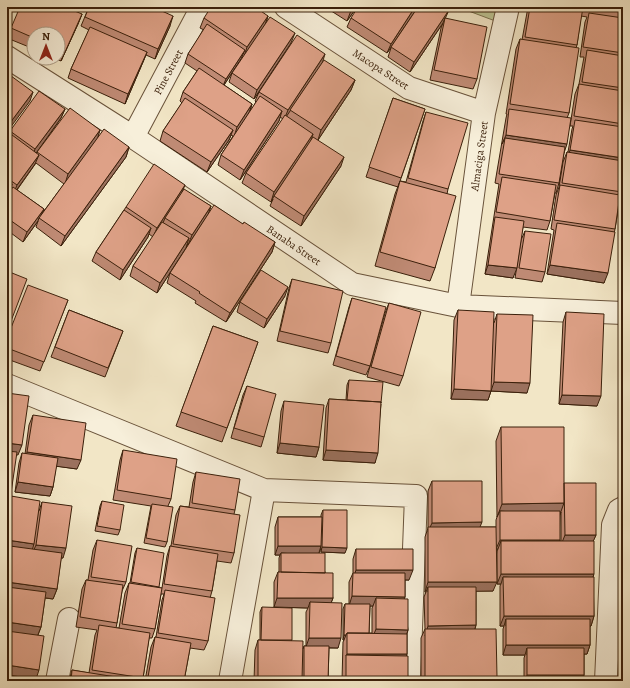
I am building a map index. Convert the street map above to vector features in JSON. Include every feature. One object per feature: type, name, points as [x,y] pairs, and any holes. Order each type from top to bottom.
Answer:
[{"type":"street","name":"Pine Street","points":[[133,137],[202,7]]},
{"type":"street","name":"Macopa Street","points":[[286,7],[409,88],[484,113]]},
{"type":"street","name":"Almaciga Street","points":[[458,306],[484,113],[508,7]]},
{"type":"street","name":"Banaba Street","points":[[7,57],[133,137],[352,284],[458,306],[623,313]]},
{"type":"street","points":[[7,385],[264,490],[416,496],[409,681]]},
{"type":"street","points":[[230,681],[264,490]]},
{"type":"street","points":[[606,681],[613,525],[619,510],[623,508]]},
{"type":"street","points":[[57,681],[69,619]]},
{"type":"green space","points":[[458,7],[501,7],[498,22]]},
{"type":"building","points":[[20,7],[65,7],[82,14],[66,50],[66,26],[26,26],[26,35],[11,28]]},
{"type":"building","points":[[89,7],[153,7],[173,16],[158,49],[85,17]]},
{"type":"building","points":[[211,7],[255,7],[268,16],[247,47],[204,18]]},
{"type":"building","points":[[358,7],[415,7],[391,44],[351,18]]},
{"type":"building","points":[[418,7],[445,7],[449,10],[414,62],[391,47]]},
{"type":"building","points":[[530,7],[583,7],[577,45],[525,37]]},
{"type":"building","points":[[590,7],[623,7],[623,12]]},
{"type":"building","points":[[589,13],[623,18],[623,53],[583,47]]},
{"type":"building","points":[[270,17],[295,33],[257,90],[232,73]]},
{"type":"building","points":[[445,18],[487,27],[477,79],[434,70]]},
{"type":"building","points":[[207,24],[245,50],[226,79],[188,54]]},
{"type":"building","points":[[90,27],[147,52],[128,94],[71,69]]},
{"type":"building","points":[[297,35],[325,54],[288,110],[259,92]]},
{"type":"building","points":[[520,39],[579,48],[569,113],[510,104]]},
{"type":"building","points":[[587,50],[623,56],[623,88],[582,82]]},
{"type":"building","points":[[324,60],[355,80],[321,130],[290,110]]},
{"type":"building","points":[[199,68],[252,104],[237,127],[183,92]]},
{"type":"building","points":[[7,73],[33,92],[7,127]]},
{"type":"building","points":[[579,84],[623,91],[623,124],[574,116]]},
{"type":"building","points":[[39,91],[65,109],[35,149],[10,131]]},
{"type":"building","points":[[260,96],[282,111],[244,170],[221,155]]},
{"type":"building","points":[[185,98],[233,130],[211,162],[163,131]]},
{"type":"building","points":[[393,98],[425,109],[401,178],[369,167]]},
{"type":"building","points":[[70,108],[100,130],[68,174],[37,152]]},
{"type":"building","points":[[509,109],[571,118],[567,144],[506,135]]},
{"type":"building","points":[[426,112],[468,123],[448,189],[408,178]]},
{"type":"building","points":[[285,115],[313,134],[274,192],[246,173]]},
{"type":"building","points":[[575,120],[623,127],[623,158],[570,150]]},
{"type":"building","points":[[104,129],[129,147],[65,236],[39,218]]},
{"type":"building","points":[[8,132],[39,155],[17,185],[7,178]]},
{"type":"building","points":[[313,137],[344,157],[304,216],[274,196]]},
{"type":"building","points":[[505,138],[565,147],[559,183],[499,174]]},
{"type":"building","points":[[567,152],[623,161],[622,192],[562,183]]},
{"type":"building","points":[[154,164],[185,185],[157,228],[126,207]]},
{"type":"building","points":[[502,177],[556,185],[550,221],[496,212]]},
{"type":"building","points":[[7,180],[12,184],[7,192]]},
{"type":"building","points":[[400,181],[456,196],[435,268],[380,252]]},
{"type":"building","points":[[560,185],[620,195],[615,229],[554,220]]},
{"type":"building","points":[[13,187],[44,209],[27,232],[7,218],[7,195]]},
{"type":"building","points":[[184,189],[211,206],[192,235],[165,218]]},
{"type":"building","points":[[214,205],[243,224],[244,222],[275,242],[230,313],[170,273]]},
{"type":"building","points":[[124,210],[151,228],[123,270],[96,252]]},
{"type":"building","points":[[495,217],[524,221],[517,268],[488,265]]},
{"type":"building","points":[[162,222],[189,238],[160,283],[133,266]]},
{"type":"building","points":[[557,223],[615,232],[608,273],[550,265]]},
{"type":"building","points":[[525,231],[551,234],[545,272],[519,268]]},
{"type":"building","points":[[261,270],[288,287],[267,319],[240,302]]},
{"type":"building","points":[[7,271],[27,279],[8,329],[7,328]]},
{"type":"building","points":[[292,279],[343,291],[331,343],[280,331]]},
{"type":"building","points":[[28,285],[68,300],[44,362],[7,348],[7,338]]},
{"type":"building","points":[[352,298],[386,307],[370,366],[336,356]]},
{"type":"building","points":[[389,303],[421,312],[403,376],[371,367]]},
{"type":"building","points":[[69,310],[123,331],[108,368],[55,347]]},
{"type":"building","points":[[458,310],[494,312],[491,391],[454,389]]},
{"type":"building","points":[[566,312],[604,314],[601,396],[562,395]]},
{"type":"building","points":[[497,314],[533,315],[530,383],[494,382]]},
{"type":"building","points":[[213,326],[258,342],[227,428],[181,412]]},
{"type":"building","points":[[349,380],[383,382],[381,403],[347,400]]},
{"type":"building","points":[[247,386],[276,394],[264,437],[234,428]]},
{"type":"building","points":[[7,393],[29,396],[22,445],[7,443]]},
{"type":"building","points":[[329,399],[381,402],[378,453],[326,450]]},
{"type":"building","points":[[284,401],[324,405],[319,447],[280,443]]},
{"type":"building","points":[[33,415],[86,423],[81,460],[27,452]]},
{"type":"building","points":[[501,427],[564,427],[564,503],[502,504]]},
{"type":"building","points":[[123,450],[177,459],[171,499],[117,490]]},
{"type":"building","points":[[7,451],[17,452],[11,493],[7,493]]},
{"type":"building","points":[[22,453],[58,458],[53,487],[18,482]]},
{"type":"building","points":[[196,472],[240,479],[235,510],[192,503]]},
{"type":"building","points":[[432,481],[482,481],[482,522],[432,523]]},
{"type":"building","points":[[564,483],[596,483],[596,535],[565,535]]},
{"type":"building","points":[[11,496],[40,501],[34,544],[7,540],[7,524]]},
{"type":"building","points":[[102,501],[124,505],[120,530],[97,526]]},
{"type":"building","points":[[42,502],[72,506],[66,548],[36,545]]},
{"type":"building","points":[[152,504],[173,507],[167,542],[146,538]]},
{"type":"building","points":[[180,506],[240,515],[234,553],[173,544]]},
{"type":"building","points":[[323,510],[347,510],[347,548],[322,547]]},
{"type":"building","points":[[500,511],[560,511],[560,540],[500,540]]},
{"type":"building","points":[[278,517],[322,517],[321,546],[278,546]]},
{"type":"building","points":[[428,527],[496,527],[497,582],[428,582]]},
{"type":"building","points":[[97,540],[132,546],[126,582],[91,577]]},
{"type":"building","points":[[501,541],[594,541],[594,574],[501,574]]},
{"type":"building","points":[[10,546],[62,553],[57,589],[7,582]]},
{"type":"building","points":[[170,546],[218,554],[212,591],[164,584]]},
{"type":"building","points":[[137,548],[164,553],[159,587],[131,582]]},
{"type":"building","points":[[356,549],[413,549],[413,570],[356,570]]},
{"type":"building","points":[[281,553],[325,553],[325,573],[281,572]]},
{"type":"building","points":[[278,572],[333,573],[333,598],[277,598]]},
{"type":"building","points":[[353,573],[405,573],[405,597],[352,596]]},
{"type":"building","points":[[503,577],[594,577],[594,616],[504,616]]},
{"type":"building","points":[[86,580],[123,585],[117,623],[80,617]]},
{"type":"building","points":[[129,583],[162,588],[155,629],[122,624]]},
{"type":"building","points":[[7,587],[46,592],[41,627],[7,622]]},
{"type":"building","points":[[428,587],[476,587],[476,625],[428,626]]},
{"type":"building","points":[[165,590],[215,598],[208,641],[158,633]]},
{"type":"building","points":[[376,598],[408,599],[408,630],[376,629]]},
{"type":"building","points":[[310,602],[342,603],[341,638],[309,638]]},
{"type":"building","points":[[345,604],[370,604],[369,633],[347,633],[344,635]]},
{"type":"building","points":[[262,607],[292,608],[292,640],[261,640]]},
{"type":"building","points":[[506,619],[590,619],[590,645],[506,645]]},
{"type":"building","points":[[99,625],[150,633],[143,678],[92,670]]},
{"type":"building","points":[[425,629],[496,629],[497,677],[425,677]]},
{"type":"building","points":[[7,631],[44,636],[39,670],[7,665]]},
{"type":"building","points":[[347,633],[407,634],[407,654],[347,654]]},
{"type":"building","points":[[155,637],[191,643],[184,681],[148,677]]},
{"type":"building","points":[[258,640],[303,641],[302,680],[258,680]]},
{"type":"building","points":[[304,646],[329,646],[328,681],[304,681]]},
{"type":"building","points":[[527,648],[584,648],[584,675],[527,675]]},
{"type":"building","points":[[346,655],[408,656],[408,680],[346,679]]},
{"type":"building","points":[[72,670],[141,681],[71,681]]},
{"type":"building","points":[[524,679],[567,679],[567,681],[524,681]]}]
